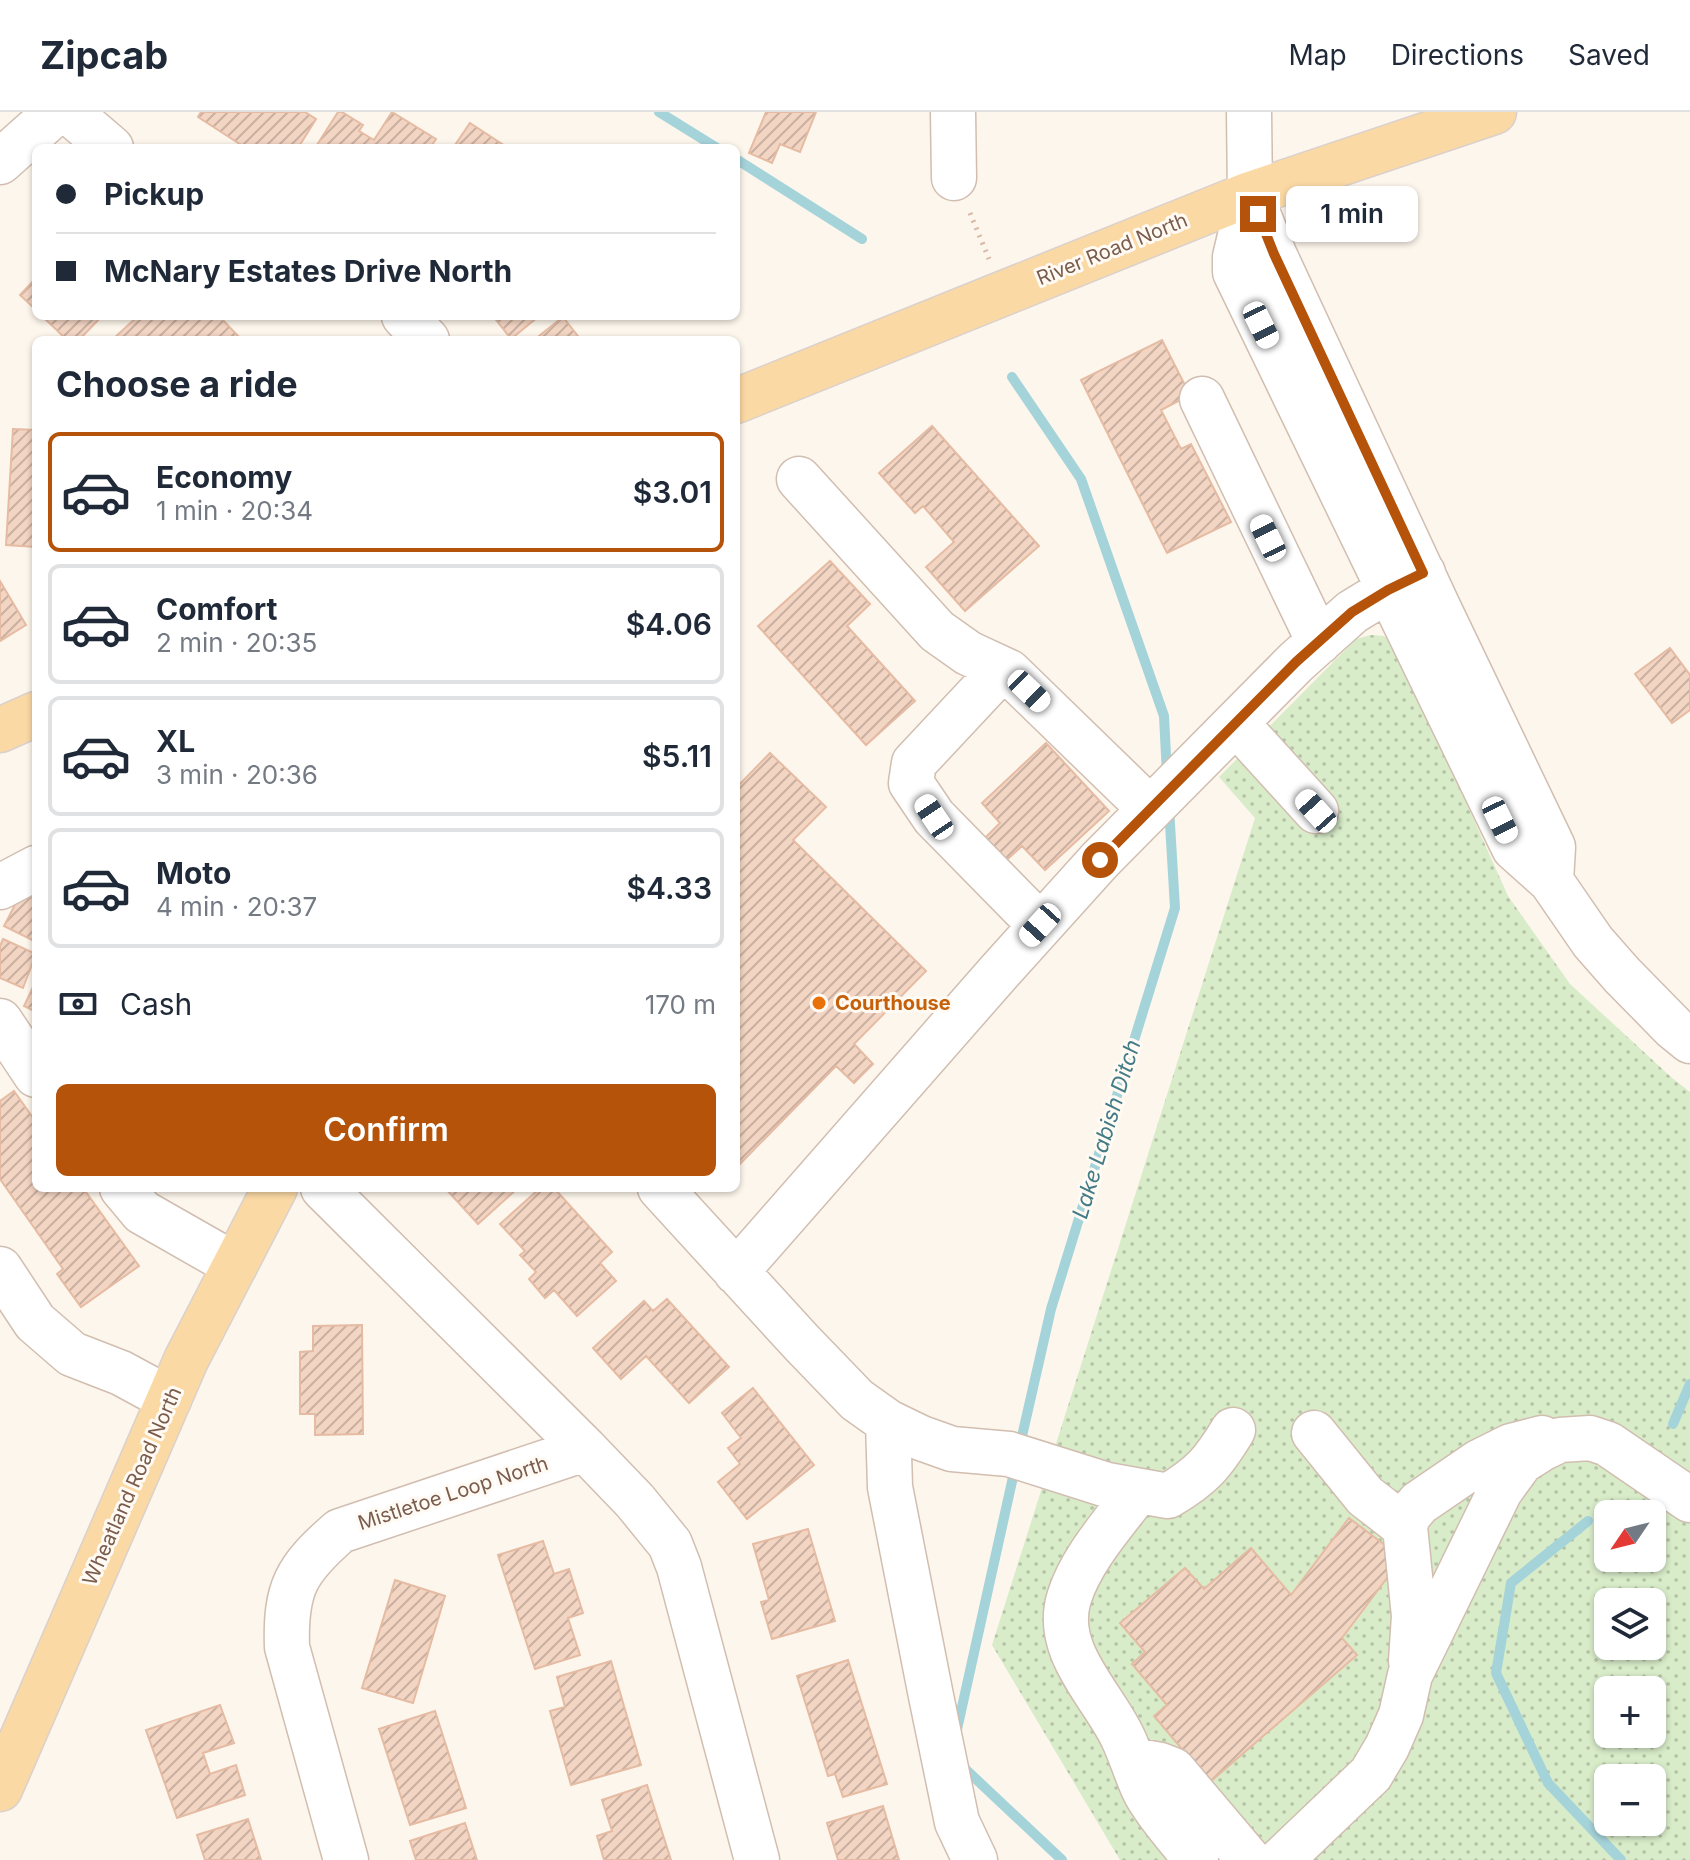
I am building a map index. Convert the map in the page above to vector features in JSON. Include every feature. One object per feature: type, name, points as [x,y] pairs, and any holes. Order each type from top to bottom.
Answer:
[{"type":"main road","name":"River Road North","points":[[740,405],[1004,293],[1250,194],[1494,112]]},
{"type":"main road","points":[[0,730],[32,716]]},
{"type":"main road","name":"Wheatland Road North","points":[[0,1789],[186,1360],[273,1192]]},
{"type":"street","points":[[0,162],[56,112]]},
{"type":"street","points":[[69,112],[106,144]]},
{"type":"street","points":[[953,112],[954,178]]},
{"type":"street","points":[[1249,112],[1250,194],[1235,257],[1235,272],[1406,581],[1514,848],[1551,881],[1593,942],[1682,1035]]},
{"type":"street","points":[[408,320],[423,336]]},
{"type":"street","points":[[1202,399],[1319,642]]},
{"type":"street","points":[[799,479],[937,631],[968,653],[1009,672],[1150,809]]},
{"type":"street","points":[[736,1272],[1100,860],[1319,642],[1352,612],[1406,581]]},
{"type":"street","points":[[1002,669],[914,763],[911,783],[934,817],[1040,925]]},
{"type":"street","points":[[1236,723],[1316,811]]},
{"type":"street","points":[[0,887],[32,870]]},
{"type":"street","points":[[0,1021],[32,1069]]},
{"type":"street","points":[[125,1192],[142,1212],[235,1265]]},
{"type":"street","points":[[327,1192],[585,1449],[635,1501],[670,1544],[679,1567],[757,1860]]},
{"type":"street","points":[[664,1192],[857,1400],[888,1422],[921,1438],[952,1449],[1009,1454],[1107,1485],[1168,1496],[1195,1480],[1217,1456],[1233,1430]]},
{"type":"street","points":[[0,1269],[35,1322],[72,1354],[121,1373],[169,1399]]},
{"type":"street","points":[[888,1422],[890,1487],[931,1696],[957,1822],[975,1860]]},
{"type":"street","points":[[1314,1433],[1365,1496],[1405,1527]]},
{"type":"street","points":[[1281,1860],[1371,1774],[1401,1715],[1410,1675],[1414,1616],[1405,1527],[1408,1516],[1419,1503],[1479,1462],[1511,1446],[1537,1438],[1590,1438],[1608,1444],[1690,1500]]},
{"type":"street","points":[[1410,1675],[1500,1491],[1521,1462],[1560,1440]]},
{"type":"street","name":"Mistletoe Loop North","points":[[346,1860],[287,1647],[286,1617],[297,1577],[314,1553],[340,1531],[585,1449]]},
{"type":"street","points":[[1138,1491],[1080,1570],[1068,1600],[1067,1626],[1072,1650],[1091,1687],[1121,1733],[1145,1791],[1196,1860]]},
{"type":"street","points":[[1132,1760],[1173,1770],[1249,1860]]},
{"type":"path","points":[[954,178],[1004,293]]},
{"type":"green space","points":[[1384,636],[1396,646],[1508,896],[1570,984],[1690,1092],[1690,1860],[1120,1860],[992,1645],[1255,818],[1219,777],[1356,639]]},
{"type":"building","points":[[201,112],[305,112],[316,119],[300,144],[240,144],[198,117]]},
{"type":"building","points":[[338,112],[363,125],[359,131],[374,140],[392,112],[436,139],[433,144],[318,144]]},
{"type":"building","points":[[766,112],[816,112],[800,152],[780,144],[772,163],[749,153]]},
{"type":"building","points":[[470,123],[502,144],[456,144]]},
{"type":"building","points":[[32,282],[32,306],[20,295]]},
{"type":"building","points":[[46,320],[98,320],[83,336],[63,336]]},
{"type":"building","points":[[134,320],[223,320],[238,336],[116,336]]},
{"type":"building","points":[[496,320],[534,320],[515,336],[509,336]]},
{"type":"building","points":[[559,320],[565,320],[578,336],[539,336]]},
{"type":"building","points":[[1162,340],[1190,395],[1161,410],[1181,449],[1191,444],[1231,522],[1167,553],[1081,380]]},
{"type":"building","points":[[932,426],[1039,546],[965,611],[926,567],[954,542],[923,506],[915,513],[879,473]]},
{"type":"building","points":[[13,429],[32,430],[32,547],[6,545]]},
{"type":"building","points":[[830,561],[870,604],[847,626],[915,701],[866,745],[758,626]]},
{"type":"building","points":[[0,581],[26,625],[0,641]]},
{"type":"building","points":[[1670,648],[1690,675],[1690,710],[1672,723],[1635,674]]},
{"type":"building","points":[[1046,743],[1109,811],[1045,870],[1022,846],[993,872],[973,850],[1000,823],[982,803]]},
{"type":"building","points":[[770,753],[826,807],[793,840],[926,971],[854,1044],[873,1064],[854,1083],[836,1066],[740,1164],[740,784]]},
{"type":"building","points":[[21,893],[32,898],[32,940],[4,926]]},
{"type":"building","points":[[3,939],[32,952],[32,964],[23,988],[0,978],[0,946]]},
{"type":"building","points":[[32,989],[32,1010],[24,1006]]},
{"type":"building","points":[[14,1091],[32,1116],[32,1192],[86,1192],[139,1266],[81,1307],[57,1274],[63,1269],[0,1179],[0,1101]]},
{"type":"building","points":[[449,1192],[514,1192],[478,1224]]},
{"type":"building","points":[[536,1192],[558,1192],[612,1252],[600,1263],[616,1281],[577,1316],[554,1290],[545,1298],[529,1279],[536,1272],[520,1255],[525,1251],[500,1224]]},
{"type":"building","points":[[667,1299],[729,1367],[689,1403],[646,1356],[621,1379],[593,1348],[644,1301],[653,1311]]},
{"type":"building","points":[[362,1325],[363,1434],[315,1435],[315,1414],[300,1414],[300,1352],[313,1351],[313,1326]]},
{"type":"building","points":[[753,1388],[814,1465],[747,1519],[718,1482],[740,1464],[728,1448],[741,1438],[722,1413]]},
{"type":"building","points":[[1349,1518],[1402,1558],[1342,1638],[1357,1655],[1210,1782],[1154,1716],[1167,1705],[1132,1664],[1145,1652],[1120,1623],[1185,1568],[1204,1589],[1251,1548],[1291,1595]]},
{"type":"building","points":[[808,1529],[835,1621],[772,1639],[761,1602],[769,1600],[753,1544]]},
{"type":"building","points":[[543,1541],[554,1574],[569,1569],[583,1613],[568,1618],[580,1655],[535,1669],[498,1555]]},
{"type":"building","points":[[395,1580],[445,1596],[413,1703],[362,1688]]},
{"type":"building","points":[[848,1660],[887,1784],[843,1797],[835,1774],[828,1776],[797,1676]]},
{"type":"building","points":[[611,1661],[641,1765],[571,1785],[550,1711],[565,1707],[557,1677]]},
{"type":"building","points":[[220,1705],[234,1743],[203,1753],[210,1774],[236,1765],[245,1795],[177,1818],[146,1730]]},
{"type":"building","points":[[435,1711],[466,1808],[410,1825],[379,1729]]},
{"type":"building","points":[[647,1785],[671,1860],[604,1860],[597,1836],[612,1831],[602,1800]]},
{"type":"building","points":[[883,1806],[899,1860],[838,1860],[827,1823]]},
{"type":"building","points":[[248,1819],[261,1860],[205,1860],[197,1835]]},
{"type":"building","points":[[465,1823],[477,1860],[416,1860],[410,1841]]},
{"type":"waterway","name":"Lake Labish Ditch","points":[[659,112],[711,144]]},
{"type":"waterway","name":"Lake Labish Ditch","points":[[740,162],[862,239]]},
{"type":"waterway","name":"Lake Labish Ditch","points":[[1012,377],[1081,479],[1164,716],[1167,775]]},
{"type":"waterway","name":"Lake Labish Ditch","points":[[1020,1445],[1051,1309],[1175,908],[1169,807]]},
{"type":"waterway","points":[[1673,1424],[1690,1384]]},
{"type":"waterway","name":"Lake Labish Ditch","points":[[956,1734],[1015,1468]]},
{"type":"waterway","points":[[1588,1521],[1511,1583],[1496,1673],[1548,1783],[1621,1860]]},
{"type":"waterway","name":"Lake Labish Ditch","points":[[961,1765],[1062,1860]]},
{"type":"place","name":"Courthouse","points":[[819,1003]]},
{"type":"route","points":[[1100,860],[1296,662],[1352,612],[1423,573],[1258,214]]}]
